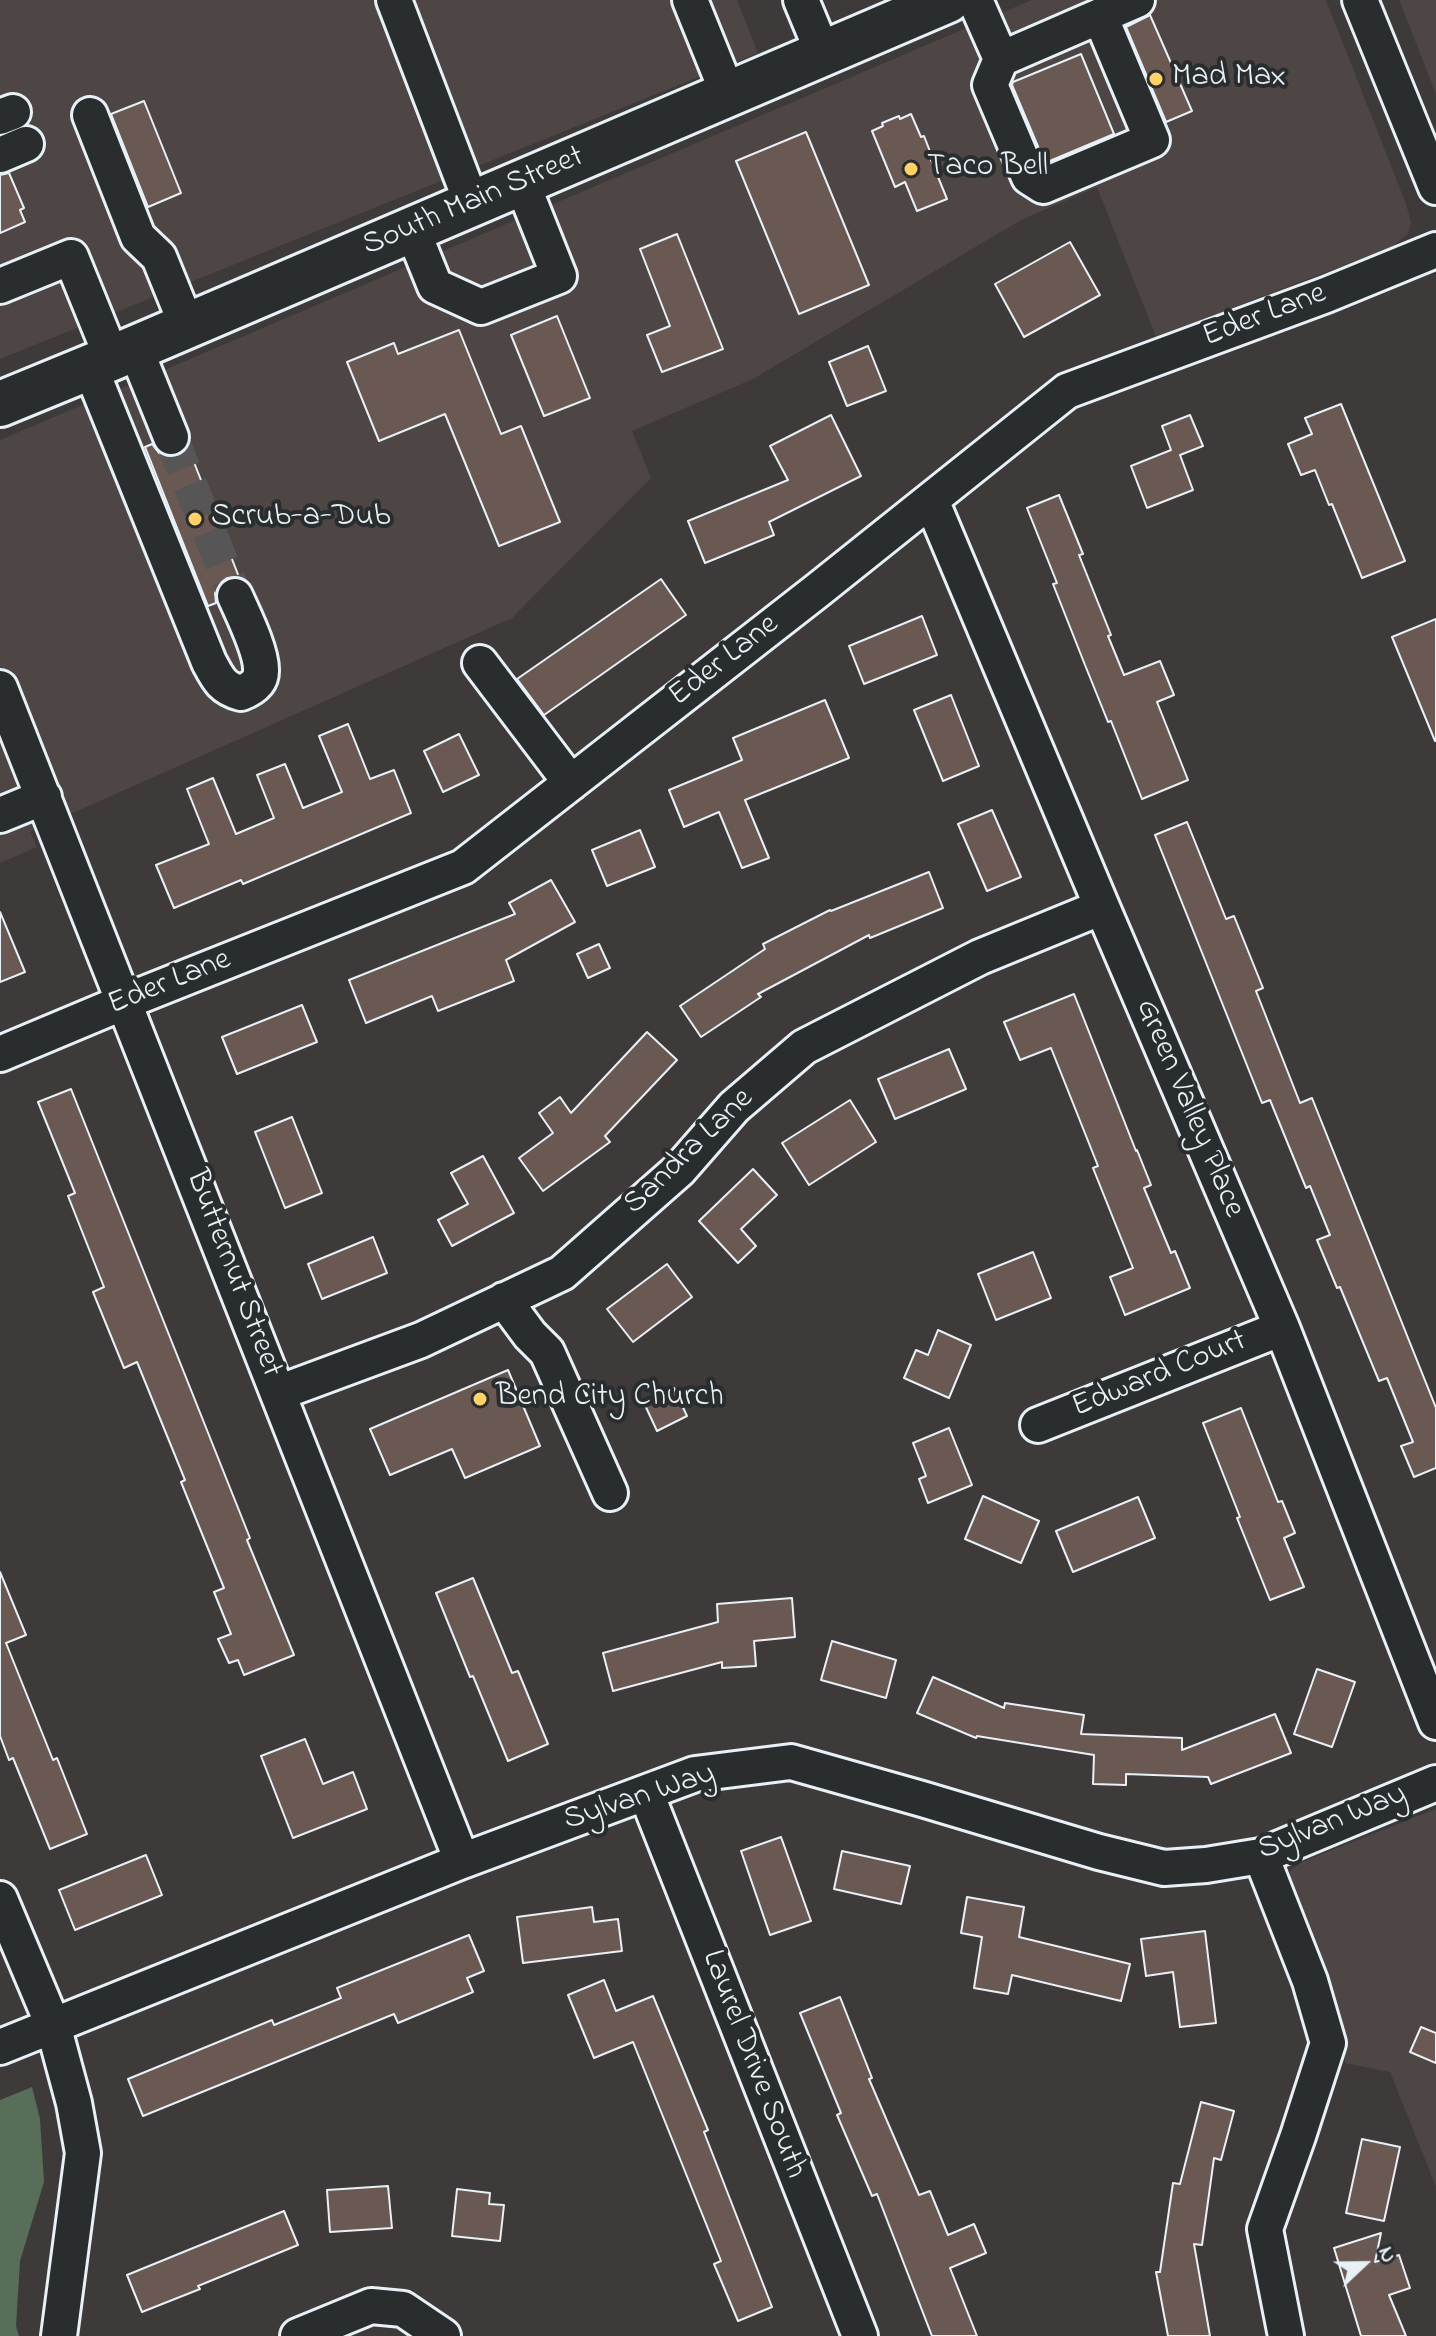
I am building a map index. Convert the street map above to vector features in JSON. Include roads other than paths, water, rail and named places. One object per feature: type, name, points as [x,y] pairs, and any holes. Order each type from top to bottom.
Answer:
[{"type":"main road","name":"South Main Street","points":[[0,404],[948,0]]},
{"type":"street","points":[[394,0],[472,204]]},
{"type":"street","points":[[690,0],[728,94]]},
{"type":"street","points":[[801,0],[823,53]]},
{"type":"street","points":[[975,0],[1001,59]]},
{"type":"street","points":[[1100,16],[1152,140],[1043,186],[1029,177],[990,85],[1001,59],[1100,16],[1137,0]]},
{"type":"street","points":[[1360,0],[1436,187]]},
{"type":"street","points":[[90,115],[138,237],[159,257],[187,326]]},
{"type":"street","points":[[412,229],[435,286],[481,307],[559,276],[522,183]]},
{"type":"street","name":"Eder Lane","points":[[0,1054],[463,867],[1067,391],[1326,295],[1436,250]]},
{"type":"street","points":[[0,286],[71,257],[113,358],[189,615],[217,677],[228,689],[241,693],[255,687],[262,673],[258,654],[235,596]]},
{"type":"street","points":[[113,358],[171,437]]},
{"type":"street","name":"Green Valley Place","points":[[931,500],[1282,1328],[1436,1722]]},
{"type":"street","points":[[480,663],[571,783]]},
{"type":"street","name":"Butternut Street","points":[[0,688],[462,1861]]},
{"type":"street","points":[[0,815],[44,797]]},
{"type":"street","name":"Sandra Lane","points":[[278,1393],[421,1340],[562,1273],[679,1170],[734,1107],[804,1047],[980,957],[1102,907]]},
{"type":"street","points":[[504,1300],[547,1352],[610,1493]]},
{"type":"street","name":"Edward Court","points":[[1038,1425],[1282,1328]]},
{"type":"street","name":"Sylvan Way","points":[[0,2047],[462,1861],[695,1774],[791,1762],[1164,1868],[1261,1856],[1436,1783]]},
{"type":"street","name":"Laurel Drive South","points":[[646,1793],[860,2336]]},
{"type":"street","points":[[1261,1856],[1310,1981],[1328,2043],[1265,2229],[1286,2336]]},
{"type":"street","points":[[0,1899],[53,2025],[74,2103],[83,2153],[59,2336]]},
{"type":"street","points":[[298,2336],[371,2306],[403,2309],[443,2336]]},
{"type":"tunnel","points":[[171,437],[235,596]]},
{"type":"place","name":"Mad Max","points":[[1156,79]]},
{"type":"place","name":"Taco Bell","points":[[911,169]]},
{"type":"place","name":"Scrub-a-Dub","points":[[195,519]]},
{"type":"place","name":"Bend City Church","points":[[480,1399]]}]
